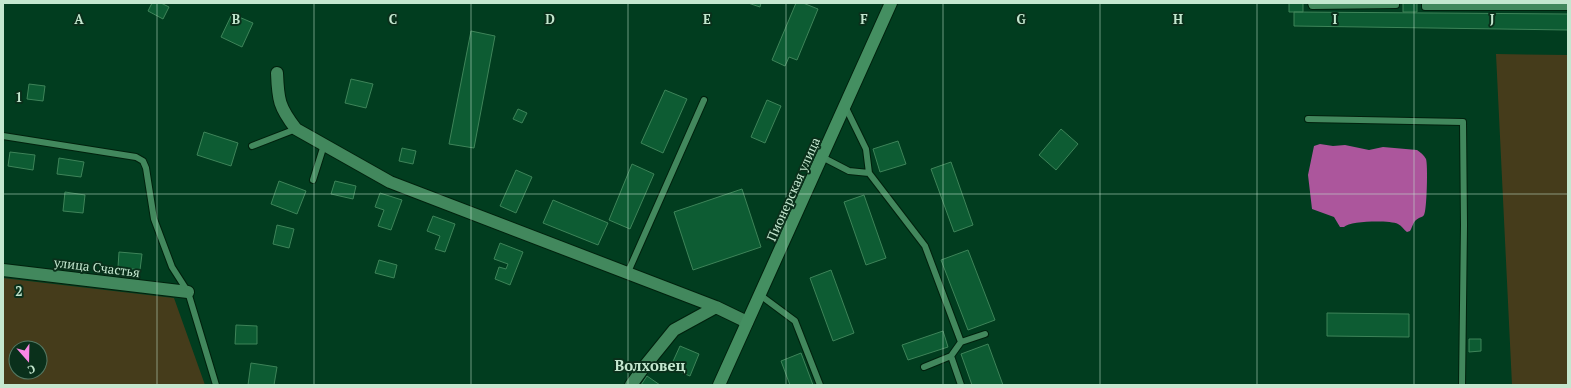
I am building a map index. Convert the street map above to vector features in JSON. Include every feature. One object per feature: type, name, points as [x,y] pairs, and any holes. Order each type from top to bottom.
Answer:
[{"type":"street","name":"Пионерская улица","points":[[719,385],[890,3]]},
{"type":"street","points":[[277,73],[278,97],[286,116],[296,129],[390,182],[628,272],[716,307],[747,322]]},
{"type":"street","name":"улица Счастья","points":[[3,270],[188,292]]},
{"type":"street","points":[[631,385],[674,330],[716,307]]},
{"type":"lane","points":[[1312,3],[1312,6],[1353,4],[1396,5],[1396,3]]},
{"type":"lane","points":[[1425,3],[1425,7],[1466,5],[1551,5],[1568,7]]},
{"type":"lane","points":[[628,272],[704,100]]},
{"type":"lane","points":[[845,106],[866,149],[869,173],[925,246],[961,342]]},
{"type":"lane","points":[[1308,119],[1463,122],[1462,385]]},
{"type":"lane","points":[[252,146],[296,129]]},
{"type":"lane","points":[[3,136],[136,157],[143,162],[148,180],[154,219],[172,267],[188,292],[216,385]]},
{"type":"lane","points":[[313,180],[324,145]]},
{"type":"lane","points":[[822,156],[849,171],[869,173]]},
{"type":"lane","points":[[760,295],[795,321],[820,385]]},
{"type":"lane","points":[[924,366],[951,356],[961,342],[985,334]]},
{"type":"lane","points":[[951,356],[961,385]]},
{"type":"shaded area","points":[[1496,54],[1568,55],[1568,385],[1512,385]]},
{"type":"shaded area","points":[[1320,144],[1333,146],[1345,145],[1369,150],[1383,147],[1417,150],[1424,156],[1427,163],[1424,215],[1415,221],[1410,231],[1407,232],[1398,224],[1387,222],[1361,222],[1340,227],[1334,217],[1312,209],[1308,175],[1314,146]]},
{"type":"shaded area","points":[[3,278],[174,298],[205,385],[3,385]]},
{"type":"building","points":[[152,3],[161,3],[169,7],[163,19],[148,11]]},
{"type":"building","points":[[748,3],[761,3],[760,7]]},
{"type":"building","points":[[796,3],[803,3],[818,9],[797,60],[789,57],[785,66],[772,60]]},
{"type":"building","points":[[1289,3],[1303,3],[1303,12],[1289,12]]},
{"type":"building","points":[[1403,3],[1417,3],[1417,12],[1403,12]]},
{"type":"building","points":[[1294,12],[1568,14],[1568,30],[1294,26]]},
{"type":"building","points":[[232,14],[253,23],[242,47],[221,37]]},
{"type":"building","points":[[471,31],[495,36],[474,148],[449,144]]},
{"type":"building","points":[[351,79],[373,84],[366,108],[345,103]]},
{"type":"building","points":[[29,84],[45,86],[43,101],[27,99]]},
{"type":"building","points":[[665,90],[687,99],[663,153],[641,143]]},
{"type":"building","points":[[767,100],[781,106],[765,143],[751,137]]},
{"type":"building","points":[[518,109],[527,113],[522,123],[513,119]]},
{"type":"building","points":[[1061,129],[1078,144],[1056,170],[1039,155]]},
{"type":"building","points":[[204,132],[238,143],[231,166],[197,155]]},
{"type":"building","points":[[898,141],[906,164],[880,172],[873,149]]},
{"type":"building","points":[[402,148],[416,151],[413,164],[399,161]]},
{"type":"building","points":[[10,152],[35,155],[33,170],[8,166]]},
{"type":"building","points":[[59,158],[84,162],[81,177],[57,174]]},
{"type":"building","points":[[951,162],[973,225],[954,232],[931,169]]},
{"type":"building","points":[[632,164],[654,174],[630,229],[609,220]]},
{"type":"building","points":[[516,170],[532,177],[516,213],[500,206]]},
{"type":"building","points":[[279,181],[306,191],[297,214],[271,204]]},
{"type":"building","points":[[335,181],[356,186],[353,199],[331,194]]},
{"type":"building","points":[[742,189],[761,247],[693,270],[674,212]]},
{"type":"building","points":[[65,192],[85,195],[83,213],[63,211]]},
{"type":"building","points":[[380,193],[402,200],[391,230],[378,226],[384,210],[375,207]]},
{"type":"building","points":[[864,195],[886,258],[866,265],[844,202]]},
{"type":"building","points":[[553,200],[608,223],[598,245],[543,223]]},
{"type":"building","points":[[433,216],[455,224],[445,252],[435,249],[440,236],[427,231]]},
{"type":"building","points":[[277,225],[294,229],[289,248],[273,244]]},
{"type":"building","points":[[500,243],[523,252],[510,285],[495,279],[499,267],[506,269],[508,264],[494,259]]},
{"type":"building","points":[[968,250],[995,320],[968,330],[941,260]]},
{"type":"building","points":[[119,252],[142,254],[140,270],[118,267]]},
{"type":"building","points":[[379,260],[397,265],[394,278],[375,273]]},
{"type":"building","points":[[831,270],[854,333],[833,341],[810,278]]},
{"type":"building","points":[[1327,313],[1409,314],[1409,337],[1327,336]]},
{"type":"building","points":[[236,325],[257,326],[257,344],[235,344]]},
{"type":"building","points":[[943,331],[948,347],[908,360],[902,345]]},
{"type":"building","points":[[1469,339],[1481,339],[1481,351],[1469,352]]},
{"type":"building","points":[[988,344],[1003,385],[972,385],[961,354]]},
{"type":"building","points":[[680,346],[699,354],[690,376],[670,368]]},
{"type":"building","points":[[801,353],[813,385],[790,385],[781,361]]},
{"type":"building","points":[[251,363],[277,367],[274,385],[248,385]]},
{"type":"building","points":[[647,376],[660,385],[641,385]]},
{"type":"district","name":"Волховец","points":[[650,366]]}]
